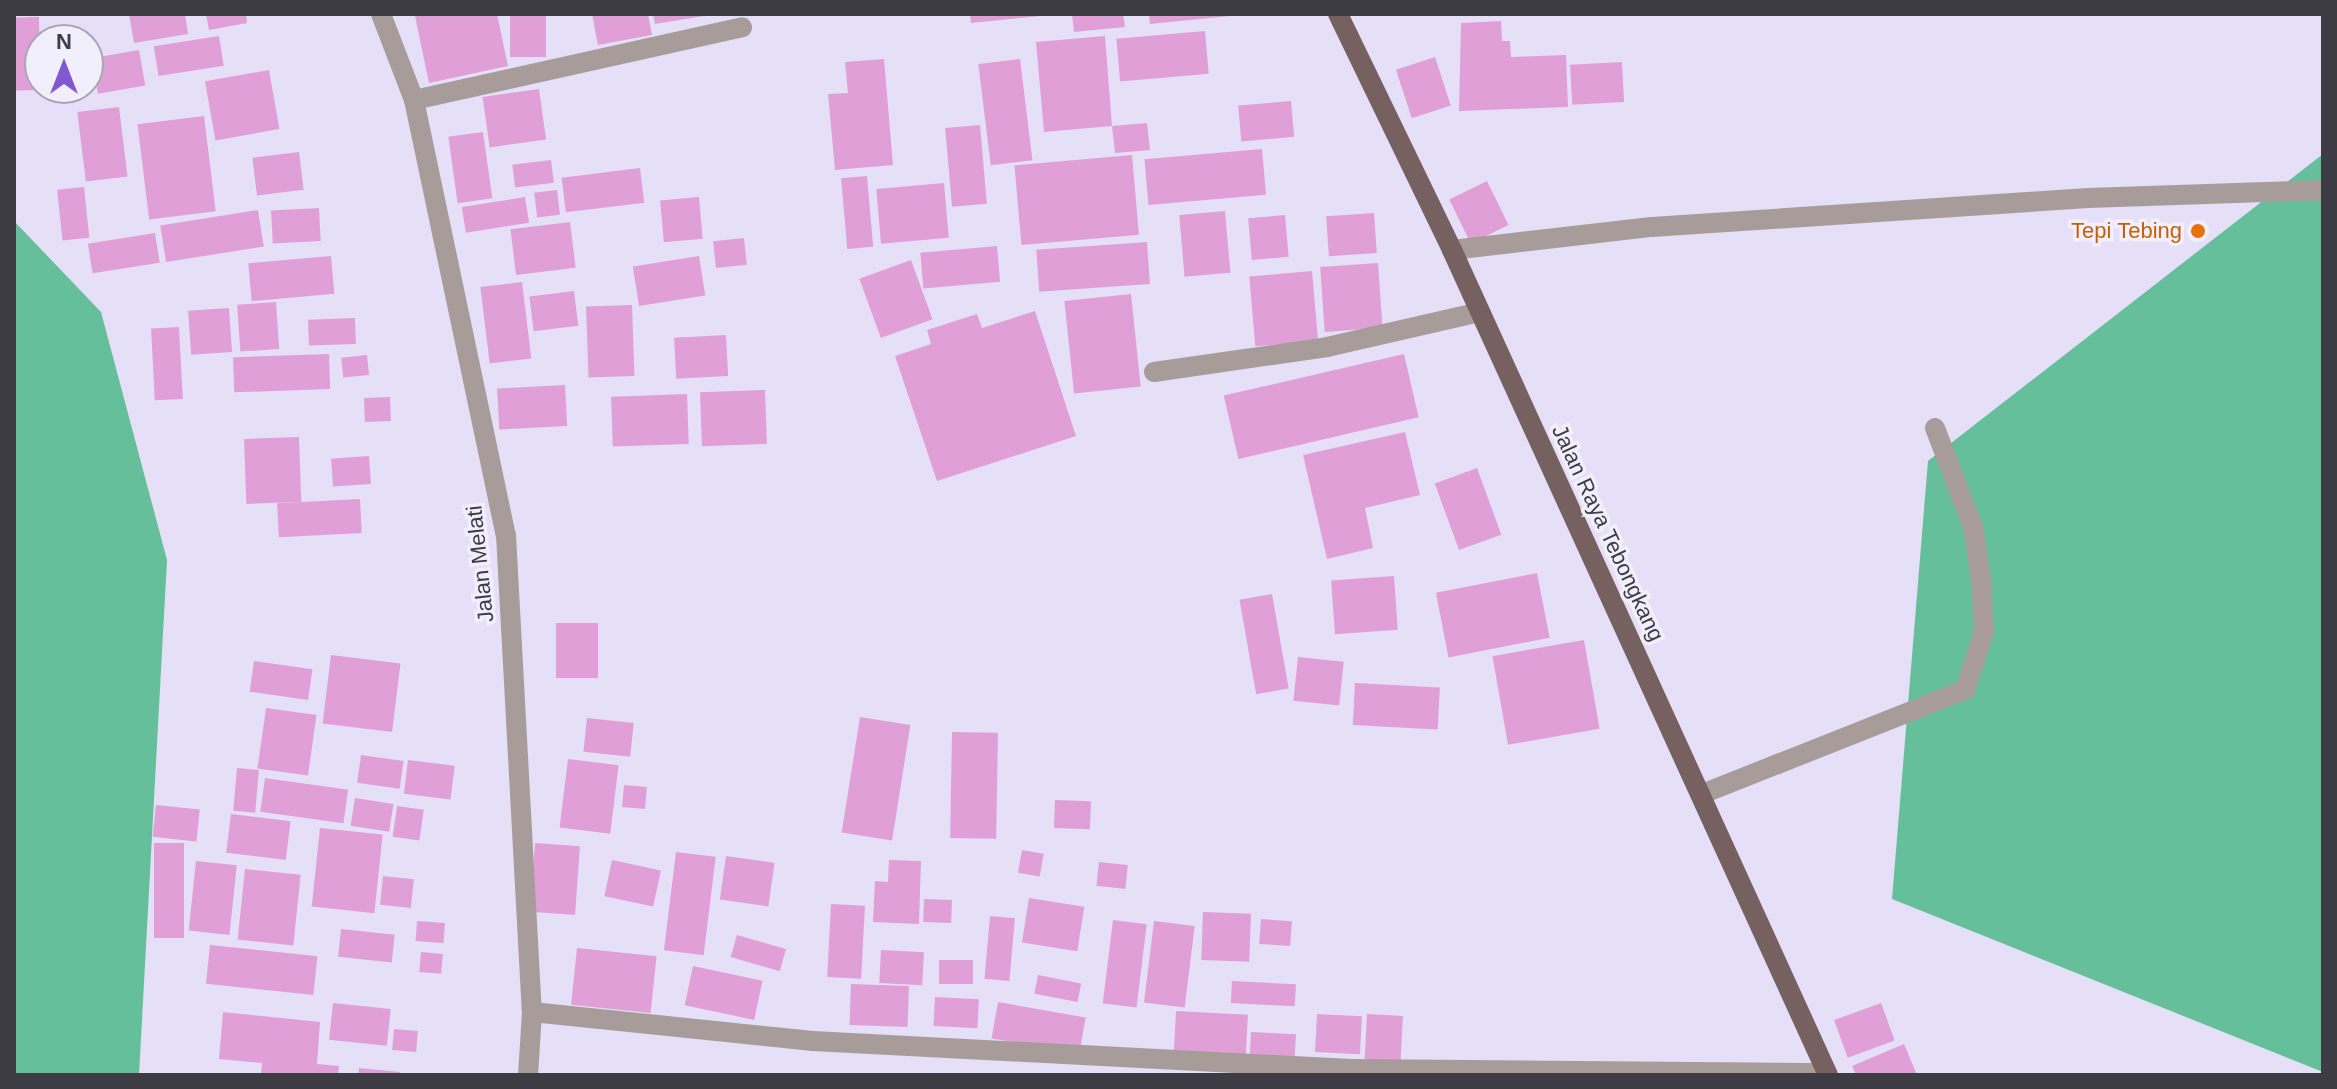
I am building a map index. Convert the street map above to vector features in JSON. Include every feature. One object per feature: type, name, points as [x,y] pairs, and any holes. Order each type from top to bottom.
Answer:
[{"type":"main road","name":"Jalan Raya Tebongkang","points":[[1338,14],[1452,250],[1827,1074]]},
{"type":"street","name":"Jalan Melati","points":[[381,14],[414,100],[506,535],[532,1012],[528,1075]]},
{"type":"street","points":[[414,100],[742,27]]},
{"type":"street","points":[[1452,250],[1652,227],[2088,198],[2323,190]]},
{"type":"street","points":[[1154,372],[1327,347],[1480,312]]},
{"type":"street","points":[[1702,794],[1965,690],[1984,631],[1981,579],[1973,527],[1935,428]]},
{"type":"street","points":[[532,1012],[813,1041],[1351,1069],[1827,1074]]},
{"type":"green space","points":[[2323,154],[2323,1072],[1892,899],[1928,461]]},
{"type":"green space","points":[[14,221],[101,312],[167,560],[139,1075],[14,1075]]},
{"type":"building","points":[[129,14],[185,14],[188,34],[134,43]]},
{"type":"building","points":[[206,14],[246,14],[247,23],[209,30]]},
{"type":"building","points":[[497,14],[508,66],[429,83],[415,16]]},
{"type":"building","points":[[510,14],[546,14],[546,57],[510,57]]},
{"type":"building","points":[[592,14],[648,14],[652,35],[598,45]]},
{"type":"building","points":[[653,14],[704,14],[704,16],[655,24]]},
{"type":"building","points":[[970,14],[1040,14],[1040,16],[971,23]]},
{"type":"building","points":[[1072,14],[1123,14],[1125,27],[1074,32]]},
{"type":"building","points":[[1149,14],[1230,14],[1230,16],[1150,24]]},
{"type":"building","points":[[14,17],[39,17],[39,24],[24,24],[24,90],[15,90]]},
{"type":"building","points":[[1501,21],[1502,41],[1510,41],[1511,57],[1566,55],[1568,107],[1459,111],[1461,23]]},
{"type":"building","points":[[1205,31],[1209,74],[1120,82],[1116,39]]},
{"type":"building","points":[[219,36],[224,66],[159,76],[154,46]]},
{"type":"building","points":[[1105,36],[1112,126],[1044,132],[1036,42]]},
{"type":"building","points":[[139,50],[145,85],[104,93],[104,56]]},
{"type":"building","points":[[1435,57],[1451,106],[1412,118],[1396,70]]},
{"type":"building","points":[[884,59],[893,165],[835,170],[828,94],[848,93],[845,62]]},
{"type":"building","points":[[1020,59],[1032,160],[991,165],[978,64]]},
{"type":"building","points":[[1622,62],[1624,102],[1572,105],[1570,65]]},
{"type":"building","points":[[269,70],[279,129],[215,140],[205,81]]},
{"type":"building","points":[[539,89],[546,140],[490,147],[483,97]]},
{"type":"building","points":[[1291,101],[1294,137],[1241,141],[1238,106]]},
{"type":"building","points":[[119,107],[128,176],[86,182],[77,112]]},
{"type":"building","points":[[204,116],[216,211],[149,219],[137,124]]},
{"type":"building","points":[[1147,123],[1150,150],[1115,153],[1112,126]]},
{"type":"building","points":[[980,125],[987,204],[952,207],[945,128]]},
{"type":"building","points":[[483,132],[492,198],[458,203],[448,137]]},
{"type":"building","points":[[1262,149],[1266,195],[1148,205],[1144,159]]},
{"type":"building","points":[[299,152],[304,190],[257,195],[252,158]]},
{"type":"building","points":[[1132,155],[1139,235],[1021,245],[1014,165]]},
{"type":"building","points":[[551,160],[554,183],[515,188],[512,165]]},
{"type":"building","points":[[640,168],[644,203],[566,212],[562,178]]},
{"type":"building","points":[[867,176],[873,247],[847,249],[841,178]]},
{"type":"building","points":[[1487,181],[1508,225],[1471,243],[1449,199]]},
{"type":"building","points":[[944,183],[949,238],[881,244],[876,189]]},
{"type":"building","points":[[84,187],[89,238],[62,241],[57,190]]},
{"type":"building","points":[[557,190],[560,215],[537,218],[534,193]]},
{"type":"building","points":[[525,197],[529,223],[466,233],[462,207]]},
{"type":"building","points":[[699,197],[703,239],[664,242],[660,200]]},
{"type":"building","points":[[319,208],[321,241],[273,243],[271,211]]},
{"type":"building","points":[[258,210],[264,247],[166,262],[160,225]]},
{"type":"building","points":[[1225,211],[1230,273],[1185,277],[1179,215]]},
{"type":"building","points":[[1374,213],[1377,253],[1329,256],[1326,216]]},
{"type":"building","points":[[1285,215],[1289,257],[1252,260],[1248,218]]},
{"type":"building","points":[[570,222],[576,268],[516,275],[510,229]]},
{"type":"building","points":[[155,233],[160,263],[93,273],[88,244]]},
{"type":"building","points":[[744,238],[747,265],[716,268],[713,241]]},
{"type":"building","points":[[1147,242],[1150,284],[1039,292],[1036,250]]},
{"type":"building","points":[[997,246],[1000,282],[923,289],[920,253]]},
{"type":"building","points":[[331,256],[334,294],[252,301],[248,263]]},
{"type":"building","points":[[699,256],[705,296],[639,306],[633,266]]},
{"type":"building","points":[[911,260],[933,319],[881,338],[859,279]]},
{"type":"building","points":[[1378,263],[1383,328],[1325,332],[1320,267]]},
{"type":"building","points":[[1312,271],[1318,341],[1255,346],[1249,276]]},
{"type":"building","points":[[522,282],[531,358],[490,364],[480,287]]},
{"type":"building","points":[[574,291],[578,326],[534,331],[529,296]]},
{"type":"building","points":[[1131,294],[1141,386],[1074,393],[1064,301]]},
{"type":"building","points":[[276,302],[279,349],[240,352],[237,305]]},
{"type":"building","points":[[632,305],[634,376],[589,378],[586,307]]},
{"type":"building","points":[[229,308],[232,352],[191,355],[188,311]]},
{"type":"building","points":[[1035,311],[1076,436],[937,481],[895,356],[931,344],[927,330],[977,314],[982,328]]},
{"type":"building","points":[[355,318],[356,344],[309,346],[308,320]]},
{"type":"building","points":[[179,327],[183,399],[155,400],[151,328]]},
{"type":"building","points":[[726,335],[728,376],[676,379],[674,338]]},
{"type":"building","points":[[329,354],[330,389],[234,392],[233,357]]},
{"type":"building","points":[[1404,354],[1419,417],[1238,459],[1224,396]]},
{"type":"building","points":[[367,355],[369,375],[343,378],[341,358]]},
{"type":"building","points":[[565,385],[567,426],[499,430],[497,389]]},
{"type":"building","points":[[765,390],[767,444],[702,446],[700,392]]},
{"type":"building","points":[[687,394],[689,444],[613,447],[611,397]]},
{"type":"building","points":[[390,397],[391,421],[365,422],[364,398]]},
{"type":"building","points":[[1405,432],[1420,495],[1365,508],[1373,548],[1327,559],[1303,455]]},
{"type":"building","points":[[299,437],[301,502],[246,504],[244,439]]},
{"type":"building","points":[[369,456],[371,484],[333,487],[331,459]]},
{"type":"building","points":[[1477,468],[1501,535],[1459,550],[1435,483]]},
{"type":"building","points":[[360,499],[362,533],[279,537],[277,503]]},
{"type":"building","points":[[1537,573],[1550,638],[1448,657],[1436,593]]},
{"type":"building","points":[[1394,576],[1398,630],[1335,634],[1331,580]]},
{"type":"building","points":[[1272,594],[1289,689],[1256,694],[1240,600]]},
{"type":"building","points":[[556,623],[598,623],[598,678],[556,678]]},
{"type":"building","points":[[1584,640],[1600,729],[1508,745],[1492,656]]},
{"type":"building","points":[[331,655],[400,664],[392,732],[323,723]]},
{"type":"building","points":[[1298,657],[1344,662],[1339,706],[1293,701]]},
{"type":"building","points":[[254,661],[312,669],[308,700],[250,692]]},
{"type":"building","points":[[1355,683],[1440,687],[1438,729],[1353,725]]},
{"type":"building","points":[[266,708],[317,715],[308,776],[258,768]]},
{"type":"building","points":[[860,717],[910,725],[892,841],[842,833]]},
{"type":"building","points":[[587,718],[634,723],[630,757],[583,752]]},
{"type":"building","points":[[952,732],[998,733],[996,839],[950,838]]},
{"type":"building","points":[[361,755],[404,761],[400,789],[357,783]]},
{"type":"building","points":[[568,759],[619,765],[610,834],[560,827]]},
{"type":"building","points":[[408,760],[455,766],[451,799],[404,794]]},
{"type":"building","points":[[237,768],[259,770],[255,813],[233,811]]},
{"type":"building","points":[[265,778],[348,790],[343,823],[260,812]]},
{"type":"building","points":[[624,785],[647,787],[645,809],[622,807]]},
{"type":"building","points":[[355,798],[394,804],[389,832],[351,826]]},
{"type":"building","points":[[1055,800],[1091,801],[1090,829],[1054,828]]},
{"type":"building","points":[[156,805],[200,810],[196,841],[153,837]]},
{"type":"building","points":[[397,806],[424,810],[419,840],[393,837]]},
{"type":"building","points":[[231,814],[291,821],[286,860],[226,853]]},
{"type":"building","points":[[320,828],[383,835],[374,913],[312,907]]},
{"type":"building","points":[[154,843],[184,843],[184,938],[154,938]]},
{"type":"building","points":[[535,843],[580,846],[575,915],[530,912]]},
{"type":"building","points":[[1022,850],[1044,854],[1040,876],[1018,873]]},
{"type":"building","points":[[676,852],[716,857],[704,955],[664,950]]},
{"type":"building","points":[[726,856],[775,863],[768,906],[720,900]]},
{"type":"building","points":[[612,860],[661,870],[653,907],[604,896]]},
{"type":"building","points":[[889,860],[921,861],[919,924],[873,922],[875,881],[888,882]]},
{"type":"building","points":[[196,861],[237,865],[229,935],[189,931]]},
{"type":"building","points":[[1099,862],[1128,865],[1125,889],[1096,886]]},
{"type":"building","points":[[245,869],[301,875],[293,945],[238,940]]},
{"type":"building","points":[[383,876],[414,879],[411,908],[380,905]]},
{"type":"building","points":[[1029,898],[1084,907],[1077,951],[1022,942]]},
{"type":"building","points":[[924,899],[952,900],[951,923],[923,922]]},
{"type":"building","points":[[831,904],[865,906],[861,979],[827,977]]},
{"type":"building","points":[[1203,912],[1251,914],[1249,962],[1201,960]]},
{"type":"building","points":[[990,916],[1015,918],[1009,981],[985,979]]},
{"type":"building","points":[[1261,919],[1292,921],[1290,946],[1259,944]]},
{"type":"building","points":[[1113,920],[1147,924],[1137,1008],[1103,1003]]},
{"type":"building","points":[[417,921],[445,923],[444,943],[416,941]]},
{"type":"building","points":[[1154,921],[1195,926],[1185,1007],[1144,1002]]},
{"type":"building","points":[[341,929],[395,935],[392,962],[338,957]]},
{"type":"building","points":[[737,935],[786,949],[780,971],[731,957]]},
{"type":"building","points":[[210,945],[317,956],[313,995],[206,984]]},
{"type":"building","points":[[577,948],[657,956],[651,1013],[571,1005]]},
{"type":"building","points":[[881,950],[924,952],[922,985],[879,983]]},
{"type":"building","points":[[421,952],[443,954],[441,974],[419,972]]},
{"type":"building","points":[[939,960],[973,960],[973,984],[939,984]]},
{"type":"building","points":[[693,966],[762,981],[754,1020],[685,1005]]},
{"type":"building","points":[[1038,975],[1081,983],[1078,1002],[1034,994]]},
{"type":"building","points":[[1232,981],[1296,984],[1295,1006],[1231,1003]]},
{"type":"building","points":[[851,984],[909,986],[908,1027],[850,1025]]},
{"type":"building","points":[[935,997],[979,999],[977,1028],[933,1026]]},
{"type":"building","points":[[998,1002],[1086,1017],[1079,1054],[992,1038]]},
{"type":"building","points":[[333,1003],[391,1009],[387,1046],[329,1040]]},
{"type":"building","points":[[1881,1003],[1895,1041],[1848,1058],[1834,1020]]},
{"type":"building","points":[[1176,1011],[1248,1015],[1245,1061],[1174,1057]]},
{"type":"building","points":[[223,1012],[320,1022],[317,1064],[339,1066],[338,1075],[261,1075],[262,1063],[219,1059]]},
{"type":"building","points":[[1317,1014],[1362,1016],[1360,1054],[1315,1052]]},
{"type":"building","points":[[1367,1014],[1403,1016],[1400,1068],[1364,1066]]},
{"type":"building","points":[[394,1029],[418,1031],[416,1052],[392,1050]]},
{"type":"building","points":[[1251,1032],[1296,1034],[1294,1063],[1249,1061]]},
{"type":"building","points":[[1904,1044],[1917,1075],[1856,1075],[1852,1066]]},
{"type":"building","points":[[359,1068],[400,1072],[400,1075],[358,1075]]},
{"type":"place","name":"Tepi Tebing","points":[[2198,231]]}]
